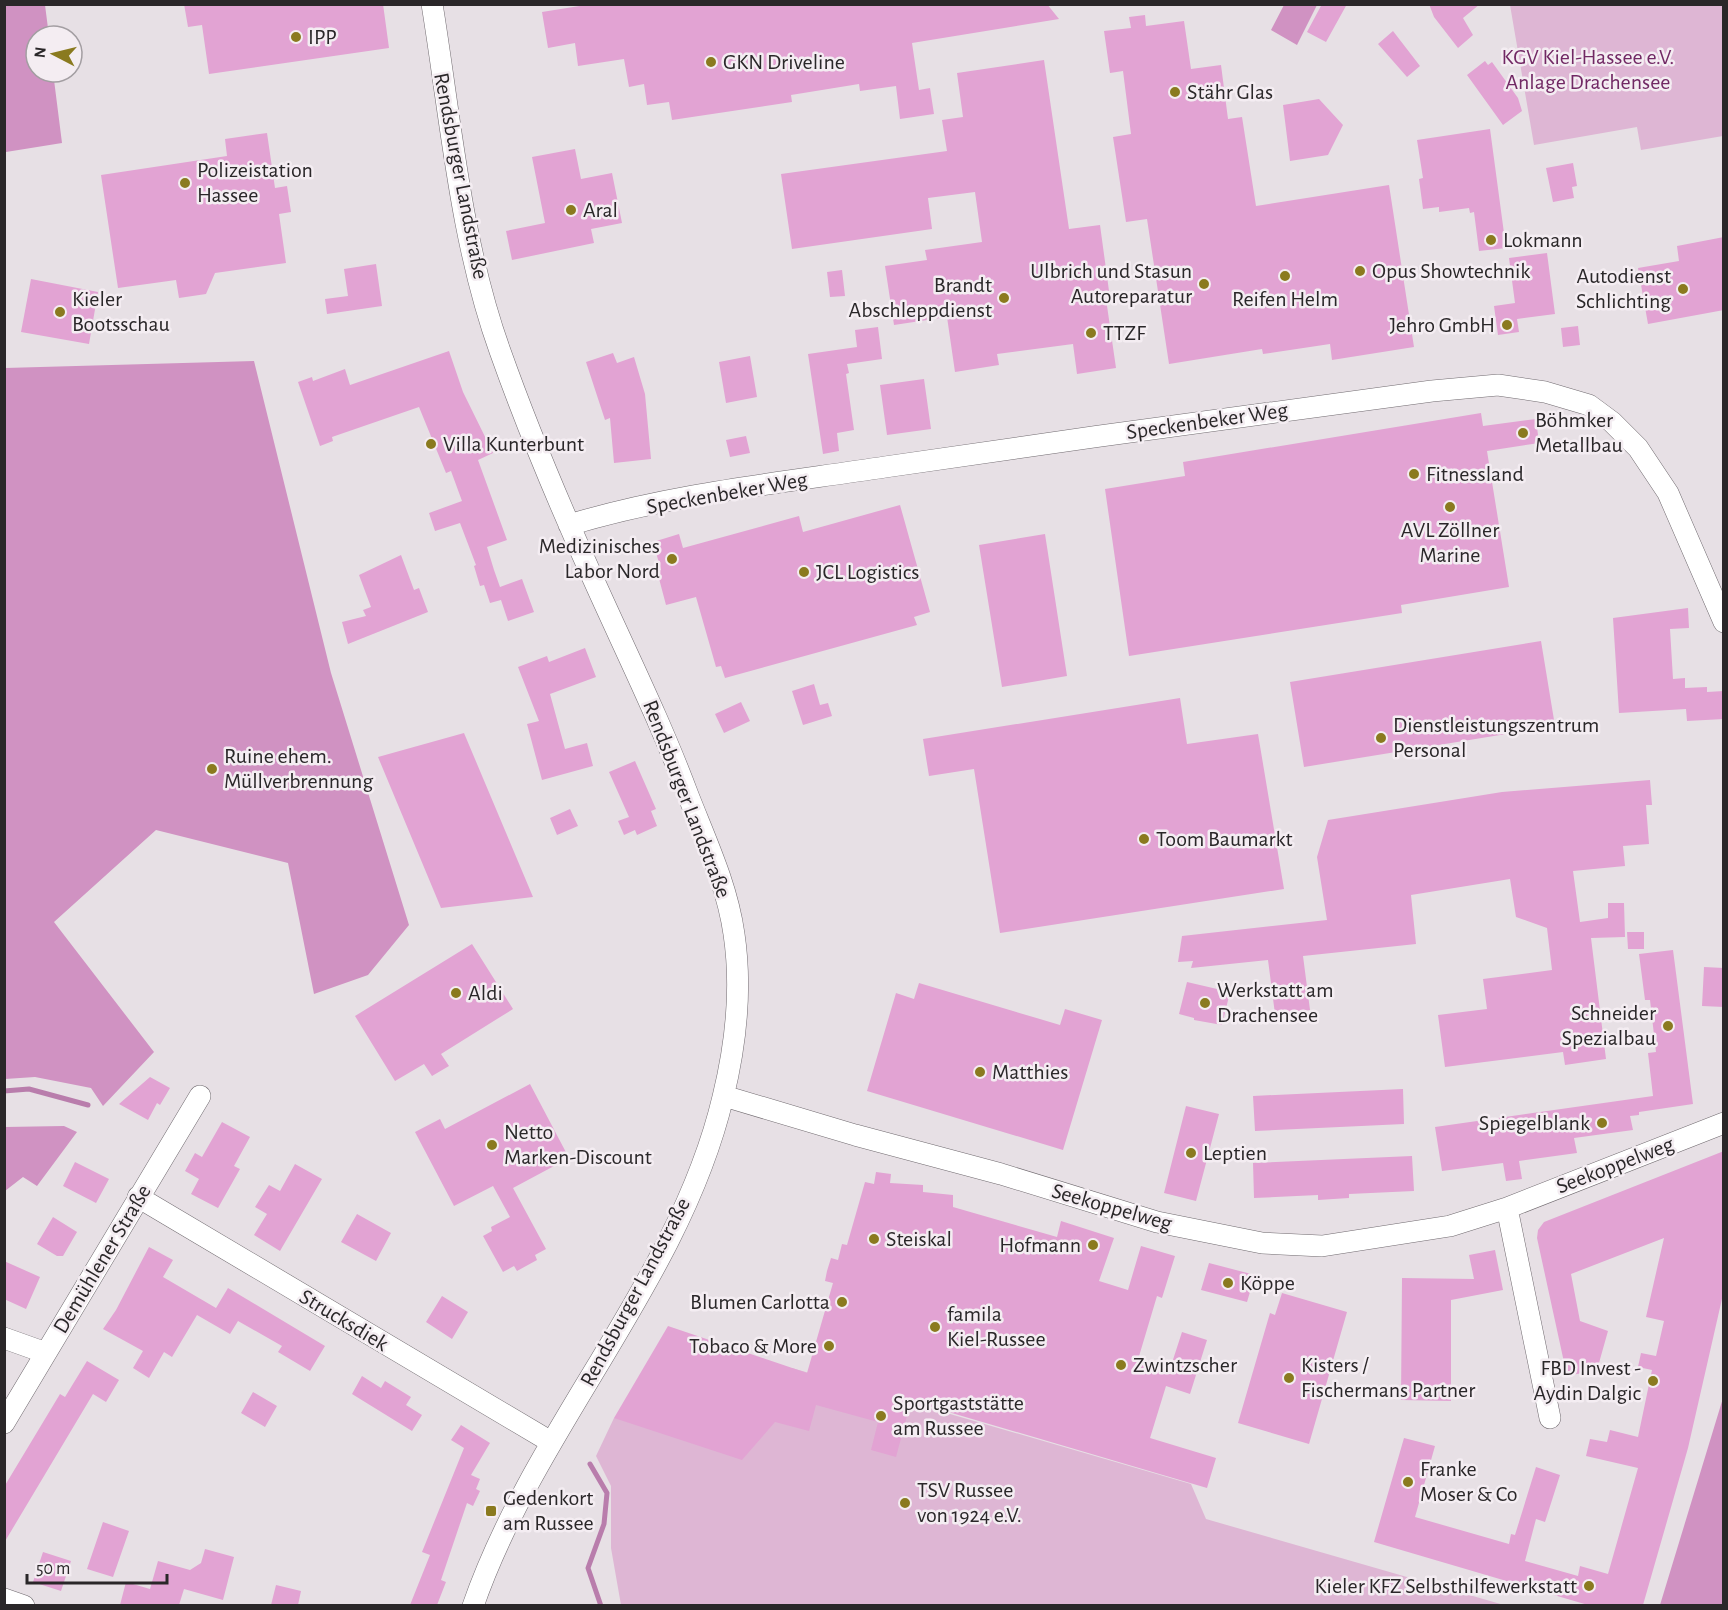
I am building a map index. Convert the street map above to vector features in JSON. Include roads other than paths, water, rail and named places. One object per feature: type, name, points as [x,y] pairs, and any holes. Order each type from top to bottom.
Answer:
[{"type":"street","name":"Rendsburger Landstraße","points":[[432,4],[465,219],[490,321],[534,440],[569,525],[675,761],[729,903],[738,965],[735,1037],[724,1096],[713,1135],[679,1217],[639,1294],[551,1442],[508,1520],[473,1605]]},
{"type":"street","name":"Speckenbeker Weg","points":[[569,525],[604,514],[716,493],[996,449],[1432,391],[1498,385],[1545,392],[1589,405],[1626,434],[1655,470],[1668,493],[1724,622]]},
{"type":"street","name":"Demühlener Straße","points":[[4,1423],[200,1096]]},
{"type":"street","name":"Seekoppelweg","points":[[724,1096],[855,1135],[1001,1174],[1125,1214],[1262,1243],[1322,1246],[1388,1238],[1450,1226],[1507,1208],[1724,1123]]},
{"type":"street","name":"Strucksdiek","points":[[138,1197],[551,1442]]},
{"type":"street","points":[[1507,1208],[1550,1419]]},
{"type":"street","points":[[4,1338],[46,1353]]},
{"type":"street","points":[[4,1599],[24,1605]]},
{"type":"waterway","points":[[4,1091],[29,1089],[88,1105]]},
{"type":"waterway","points":[[590,1464],[607,1493],[604,1524],[588,1568],[601,1606]]},
{"type":"place","name":"IPP","points":[[296,37]]},
{"type":"place","name":"GKN Driveline","points":[[711,62]]},
{"type":"place","name":"Stähr Glas","points":[[1175,92]]},
{"type":"place","name":"Polizeistation Hassee","points":[[185,183]]},
{"type":"place","name":"Aral","points":[[571,210]]},
{"type":"place","name":"Lokmann","points":[[1491,240]]},
{"type":"place","name":"Opus Showtechnik","points":[[1360,271]]},
{"type":"place","name":"Reifen Helm","points":[[1285,276]]},
{"type":"place","name":"Ulbrich und Stasun Autoreparatur","points":[[1204,284]]},
{"type":"place","name":"Autodienst Schlichting","points":[[1683,289]]},
{"type":"place","name":"Brandt Abschleppdienst","points":[[1004,298]]},
{"type":"place","name":"Kieler Bootsschau","points":[[60,312]]},
{"type":"place","name":"Jehro GmbH","points":[[1507,325]]},
{"type":"place","name":"TTZF","points":[[1091,333]]},
{"type":"place","name":"Böhmker Metallbau","points":[[1523,433]]},
{"type":"place","name":"Villa Kunterbunt","points":[[431,444]]},
{"type":"place","name":"Fitnessland","points":[[1414,474]]},
{"type":"place","name":"AVL Zöllner Marine","points":[[1450,507]]},
{"type":"place","name":"Medizinisches Labor Nord","points":[[672,559]]},
{"type":"place","name":"JCL Logistics","points":[[804,572]]},
{"type":"place","name":"Dienstleistungszentrum Personal","points":[[1381,738]]},
{"type":"place","name":"Ruine ehem. Müllverbrennung","points":[[212,769]]},
{"type":"place","name":"Toom Baumarkt","points":[[1144,839]]},
{"type":"place","name":"Aldi","points":[[456,993]]},
{"type":"place","name":"Werkstatt am Drachensee","points":[[1205,1003]]},
{"type":"place","name":"Schneider Spezialbau","points":[[1668,1026]]},
{"type":"place","name":"Matthies","points":[[980,1072]]},
{"type":"place","name":"Spiegelblank","points":[[1602,1123]]},
{"type":"place","name":"Netto Marken-Discount","points":[[492,1145]]},
{"type":"place","name":"Leptien","points":[[1191,1153]]},
{"type":"place","name":"Steiskal","points":[[874,1239]]},
{"type":"place","name":"Hofmann","points":[[1093,1245]]},
{"type":"place","name":"Köppe","points":[[1228,1283]]},
{"type":"place","name":"Blumen Carlotta","points":[[842,1302]]},
{"type":"place","name":"famila Kiel-Russee","points":[[935,1327]]},
{"type":"place","name":"Tobaco & More","points":[[829,1346]]},
{"type":"place","name":"Zwintzscher","points":[[1121,1365]]},
{"type":"place","name":"Kisters / Fischermans Partner","points":[[1289,1378]]},
{"type":"place","name":"FBD Invest - Aydin Dalgic","points":[[1653,1381]]},
{"type":"place","name":"Sportgaststätte am Russee","points":[[881,1416]]},
{"type":"place","name":"Franke Moser & Co","points":[[1408,1482]]},
{"type":"place","name":"TSV Russee von 1924 e.V.","points":[[905,1503]]},
{"type":"place","name":"Gedenkort am Russee","points":[[491,1511]]},
{"type":"place","name":"Kieler KFZ Selbsthilfewerkstatt","points":[[1589,1586]]},
{"type":"park label","name":"KGV Kiel-Hassee e.V. Anlage Drachensee","points":[[1588,70]]}]
